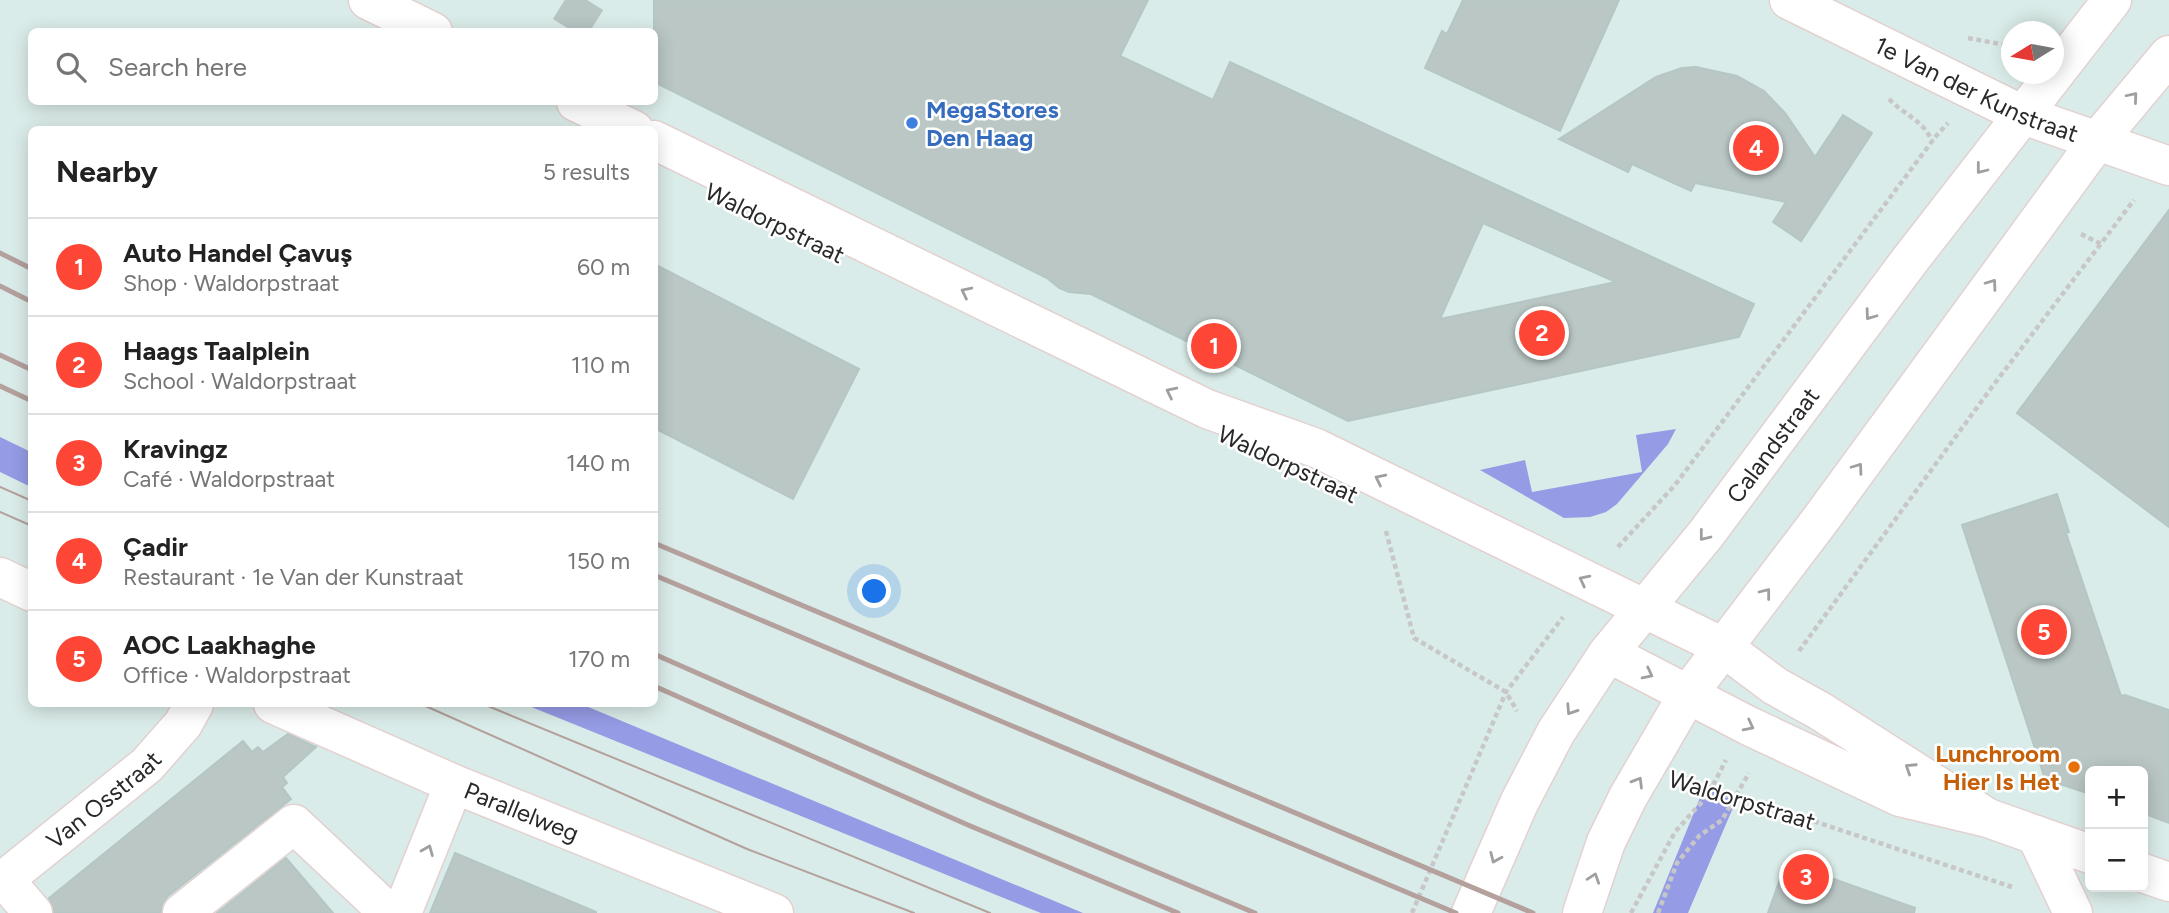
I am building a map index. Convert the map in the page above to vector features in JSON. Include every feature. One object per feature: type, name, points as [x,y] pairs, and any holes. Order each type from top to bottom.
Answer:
[{"type":"street","points":[[368,0],[425,28]]},
{"type":"street","name":"1e Van der Kunstraat","points":[[1789,0],[2023,115],[2167,165]]},
{"type":"street","name":"Calandstraat","points":[[1471,913],[1519,803],[1556,732],[1608,653],[1706,534],[1910,260],[2112,0]]},
{"type":"street","points":[[1581,913],[1606,842],[1688,694],[1818,523],[2098,140],[2169,55]]},
{"type":"street","points":[[582,105],[626,126]]},
{"type":"street","name":"Waldorpstraat","points":[[658,142],[1207,409],[1316,447],[1723,646],[1775,685],[1988,818]]},
{"type":"street","points":[[0,578],[28,590]]},
{"type":"street","name":"Waldorpstraat","points":[[1608,653],[1759,731],[1900,797],[1988,818],[2085,852]]},
{"type":"street","name":"Van Osstraat","points":[[2,881],[147,765],[183,724],[192,707]]},
{"type":"street","name":"Parallelweg","points":[[280,707],[454,784],[774,913]]},
{"type":"street","points":[[402,913],[454,784]]},
{"type":"street","points":[[181,913],[293,824],[389,913]]},
{"type":"street","points":[[2036,835],[2071,909]]},
{"type":"street","points":[[2148,875],[2169,882]]},
{"type":"street","points":[[2,881],[33,913]]},
{"type":"path","points":[[1412,913],[1439,844],[1506,692],[1605,561],[1675,485],[1936,136],[1979,92]]},
{"type":"path","points":[[1775,685],[1816,625],[1992,387],[2133,201],[2167,165]]},
{"type":"path","points":[[1386,530],[1414,638],[1506,692],[1522,719],[1556,732]]},
{"type":"path","points":[[1631,913],[1675,832],[1708,794],[1718,773],[1759,731]]},
{"type":"path","points":[[1658,913],[1677,863],[1699,836],[1722,820],[1738,796],[1759,731]]},
{"type":"path","name":"Waldorpstraat","points":[[1645,769],[1708,794],[1738,796],[2071,909]]},
{"type":"shaded area","points":[[1676,429],[1668,444],[1617,504],[1606,512],[1590,517],[1564,518],[1480,470],[1525,460],[1532,492],[1642,472],[1636,435]]},
{"type":"shaded area","points":[[0,437],[28,451],[28,486],[0,472]]},
{"type":"shaded area","points":[[531,707],[588,707],[1083,913],[1041,913]]},
{"type":"shaded area","points":[[1706,783],[1738,796],[1688,913],[1653,913]]},
{"type":"building","points":[[654,0],[1148,0],[1120,56],[1213,100],[1230,62],[1754,304],[1739,337],[1348,421],[1091,294],[1069,292],[1047,278],[658,84],[658,28],[654,28]],"holes":[[[1483,223],[1616,282],[1440,319]]]},
{"type":"building","points":[[1463,0],[1619,0],[1560,131],[1425,68],[1442,31],[1447,34]]},
{"type":"building","points":[[1696,67],[1737,76],[1764,91],[1785,113],[1815,157],[1843,115],[1872,133],[1801,241],[1773,222],[1786,202],[1695,183],[1691,191],[1632,164],[1628,172],[1559,139],[1656,77],[1682,68]]},
{"type":"building","points":[[2169,210],[2169,527],[2017,413]]},
{"type":"building","points":[[658,266],[859,369],[793,499],[658,430]]},
{"type":"building","points":[[2057,494],[2069,532],[2066,533],[2121,696],[2169,710],[2169,823],[2148,815],[2148,766],[2085,766],[2085,792],[2045,779],[1962,525]]},
{"type":"building","points":[[288,734],[316,747],[283,777],[287,783],[282,787],[291,799],[168,896],[162,904],[161,913],[54,913],[49,898],[243,741],[252,752],[258,747],[263,752]]},
{"type":"building","points":[[455,853],[596,912],[596,913],[430,913]]},
{"type":"building","points":[[286,858],[333,913],[217,913]]},
{"type":"building","points":[[1786,862],[1915,908],[1914,913],[1768,913]]},
{"type":"tunnel","points":[[570,28],[587,0]]},
{"type":"tram line","points":[[0,487],[28,499]]},
{"type":"tram line","points":[[0,512],[28,524]]},
{"type":"tram line","points":[[428,707],[747,849],[914,913]]},
{"type":"tram line","points":[[490,707],[990,913]]},
{"type":"railway","points":[[0,253],[28,267]]},
{"type":"railway","points":[[0,286],[28,300]]},
{"type":"railway","points":[[0,355],[28,368]]},
{"type":"railway","points":[[0,386],[28,399]]},
{"type":"railway","points":[[658,545],[1533,913]]},
{"type":"railway","points":[[658,577],[1456,913]]},
{"type":"railway","points":[[658,656],[985,800],[1255,913]]},
{"type":"railway","points":[[658,688],[968,825],[1178,913]]},
{"type":"place","name":"MegaStores Den Haag","points":[[912,123]]},
{"type":"place","name":"Çadir","points":[[1756,148]]},
{"type":"place","name":"Haags Taalplein","points":[[1542,333]]},
{"type":"place","name":"Auto Handel Çavuş","points":[[1214,346]]},
{"type":"place","name":"AOC Laakhaghe","points":[[2044,632]]},
{"type":"place","name":"Lunchroom Hier Is Het","points":[[2074,767]]},
{"type":"place","name":"Kravingz","points":[[1806,877]]}]
